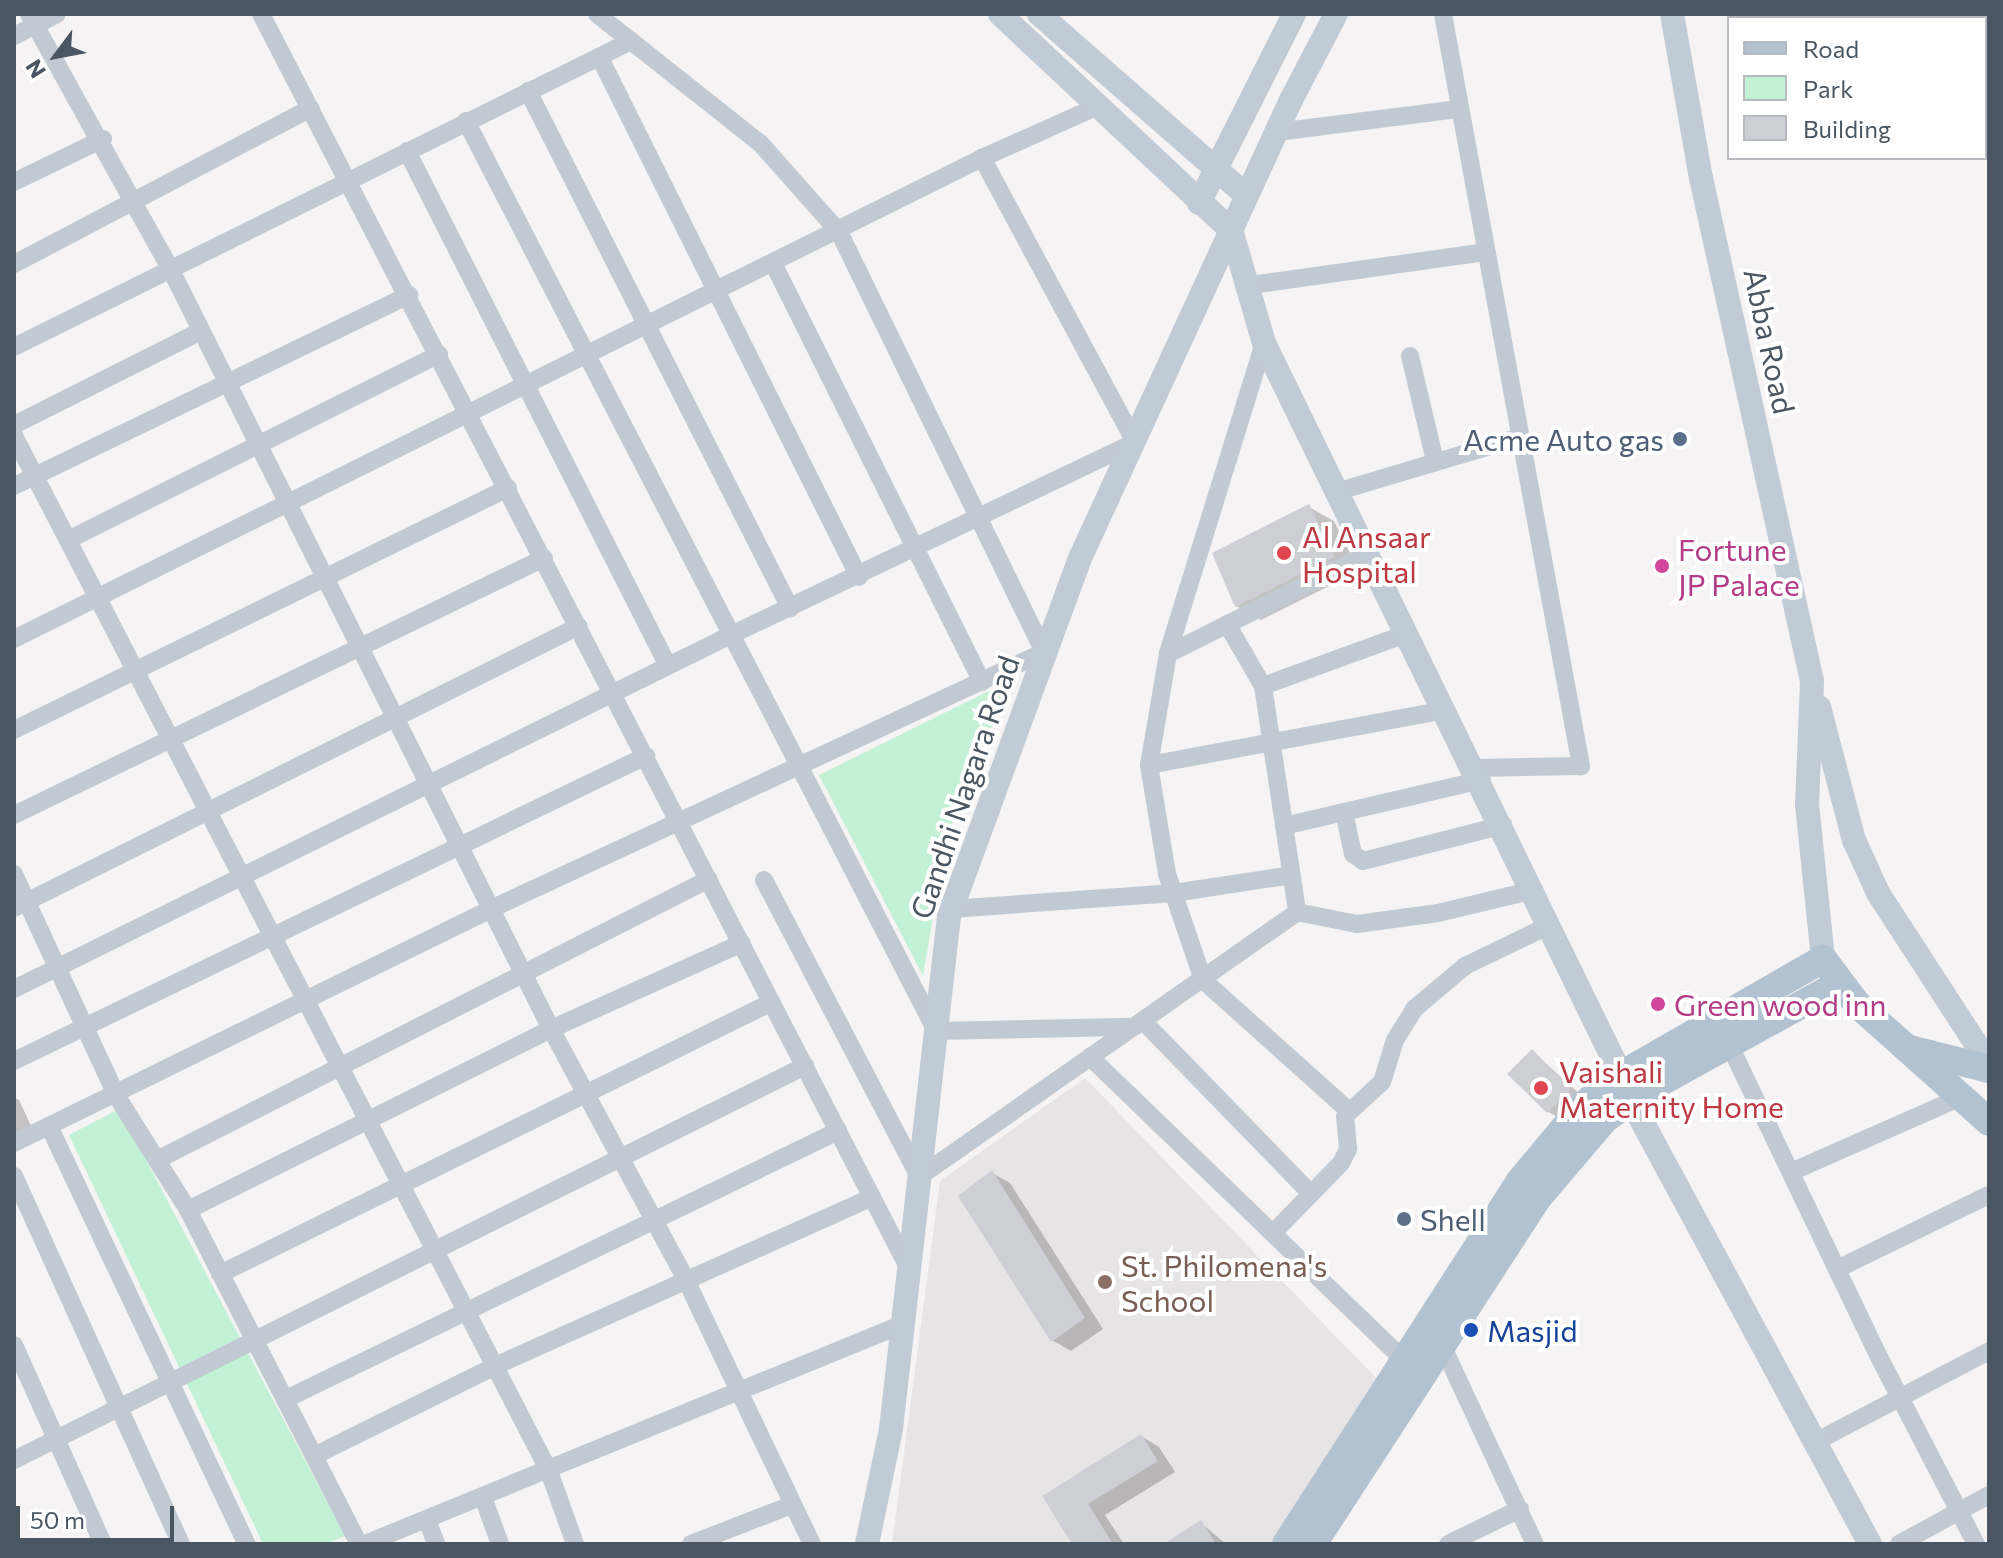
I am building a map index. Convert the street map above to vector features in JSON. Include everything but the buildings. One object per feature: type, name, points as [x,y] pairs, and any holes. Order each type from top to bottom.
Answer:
[{"type":"main road","points":[[1000,14],[1231,230],[1244,286],[1264,343],[1366,555],[1479,774],[1626,1087],[1870,1544]]},
{"type":"main road","points":[[1039,14],[1247,196]]},
{"type":"main road","points":[[1199,203],[1219,171],[1294,14]]},
{"type":"main road","name":"Gandhi Nagara Road","points":[[867,1544],[891,1429],[951,909],[1044,652],[1231,230],[1336,14]]},
{"type":"main road","name":"Abba Road","points":[[1672,14],[1701,178],[1812,681],[1854,840],[1878,893],[1989,1066]]},
{"type":"main road","name":"Abba Road","points":[[1812,681],[1807,804],[1823,959]]},
{"type":"main road","points":[[1286,1544],[1411,1367],[1442,1345],[1537,1199],[1605,1119],[1626,1087],[1823,959],[1839,984],[1989,1122]]},
{"type":"main road","points":[[1314,1544],[1411,1367],[1520,1181],[1583,1105],[1729,1044],[1839,984]]},
{"type":"main road","points":[[1906,1048],[1989,1066]]},
{"type":"street","points":[[14,36],[32,20],[57,14]]},
{"type":"street","points":[[261,14],[350,180],[909,1269]]},
{"type":"street","points":[[14,1143],[493,908],[1044,652],[839,232],[761,144],[597,14]]},
{"type":"street","points":[[1284,826],[1479,774],[1581,766],[1443,14]]},
{"type":"street","points":[[32,20],[103,139],[172,272],[357,648],[493,908],[551,1029],[686,1280],[789,1506],[812,1544]]},
{"type":"street","points":[[14,347],[172,272],[466,121],[631,41]]},
{"type":"street","points":[[600,58],[859,577]]},
{"type":"street","points":[[528,91],[790,608]]},
{"type":"street","points":[[14,639],[839,232],[982,158],[1098,106]]},
{"type":"street","points":[[14,264],[136,203],[311,108]]},
{"type":"street","points":[[1277,132],[1460,109]]},
{"type":"street","points":[[466,121],[936,1031],[1139,1024],[1311,1194]]},
{"type":"street","points":[[14,182],[103,139]]},
{"type":"street","points":[[407,151],[668,666]]},
{"type":"street","points":[[14,989],[731,635],[917,550],[1135,442],[982,158]]},
{"type":"street","points":[[1244,286],[1487,252]]},
{"type":"street","points":[[773,263],[982,682]]},
{"type":"street","points":[[14,486],[409,295]]},
{"type":"street","points":[[14,425],[201,331]]},
{"type":"street","points":[[1264,343],[1168,654],[1149,765],[1174,893],[1203,980],[1348,1110]]},
{"type":"street","points":[[68,540],[256,443],[439,354]]},
{"type":"street","points":[[1410,356],[1435,461]]},
{"type":"street","points":[[14,436],[549,1471],[575,1544]]},
{"type":"street","points":[[1336,492],[1520,437]]},
{"type":"street","points":[[14,730],[508,488]]},
{"type":"street","points":[[1168,654],[1366,555]]},
{"type":"street","points":[[14,815],[544,558]]},
{"type":"street","points":[[1227,624],[1263,686],[1297,912]]},
{"type":"street","points":[[20,905],[579,626]]},
{"type":"street","points":[[1263,686],[1406,634]]},
{"type":"street","points":[[1149,765],[1446,710]]},
{"type":"street","points":[[14,1061],[462,848],[646,756]]},
{"type":"street","points":[[1344,812],[1353,854],[1363,861],[1503,825]]},
{"type":"street","points":[[14,874],[20,905],[57,968],[116,1095],[188,1210],[359,1544]]},
{"type":"street","points":[[951,909],[1174,893],[1292,875]]},
{"type":"street","points":[[157,1160],[338,1065],[709,879]]},
{"type":"street","points":[[764,880],[919,1177],[1297,912],[1357,924],[1438,913],[1534,890]]},
{"type":"street","points":[[1273,1233],[1348,1149],[1344,1123],[1348,1110],[1382,1082],[1395,1040],[1432,991],[1494,949],[1550,925]]},
{"type":"street","points":[[188,1210],[551,1029],[742,943]]},
{"type":"street","points":[[220,1274],[772,1002]]},
{"type":"street","points":[[1729,1044],[1900,1398],[1976,1544]]},
{"type":"street","points":[[1090,1057],[1411,1367]]},
{"type":"street","points":[[14,1460],[256,1342],[434,1250],[622,1161],[805,1066]]},
{"type":"street","points":[[1791,1172],[1961,1097]]},
{"type":"street","points":[[49,1126],[247,1544]]},
{"type":"street","points":[[286,1399],[465,1308],[838,1131]]},
{"type":"street","points":[[14,1176],[181,1544]]},
{"type":"street","points":[[1837,1269],[1989,1195]]},
{"type":"street","points":[[314,1456],[495,1366],[872,1197]]},
{"type":"street","points":[[365,1544],[903,1324]]},
{"type":"street","points":[[14,1345],[103,1544]]},
{"type":"street","points":[[1442,1345],[1535,1544]]},
{"type":"street","points":[[1817,1441],[1989,1351]]},
{"type":"street","points":[[1899,1544],[1989,1495]]},
{"type":"street","points":[[483,1497],[500,1544]]},
{"type":"street","points":[[691,1544],[789,1506]]},
{"type":"street","points":[[1448,1544],[1520,1509]]},
{"type":"street","points":[[427,1520],[436,1544]]},
{"type":"shaded area","name":"St. Philomena's School","points":[[1085,1078],[1381,1383],[1270,1544],[892,1544],[940,1181]]},
{"type":"green space","points":[[1011,680],[947,836],[923,976],[819,775]]},
{"type":"green space","points":[[119,1109],[345,1536],[326,1544],[263,1544],[69,1135]]},
{"type":"place","name":"Acme Auto gas","points":[[1680,439]]},
{"type":"place","name":"Al Ansaar Hospital","points":[[1284,553]]},
{"type":"place","name":"Fortune JP Palace","points":[[1662,566]]},
{"type":"place","name":"Green wood inn","points":[[1658,1004]]},
{"type":"place","name":"Vaishali Maternity Home","points":[[1541,1088]]},
{"type":"place","name":"Shell","points":[[1404,1219]]},
{"type":"place","name":"St. Philomena's School","points":[[1105,1282]]},
{"type":"place","name":"Masjid","points":[[1471,1330]]}]
